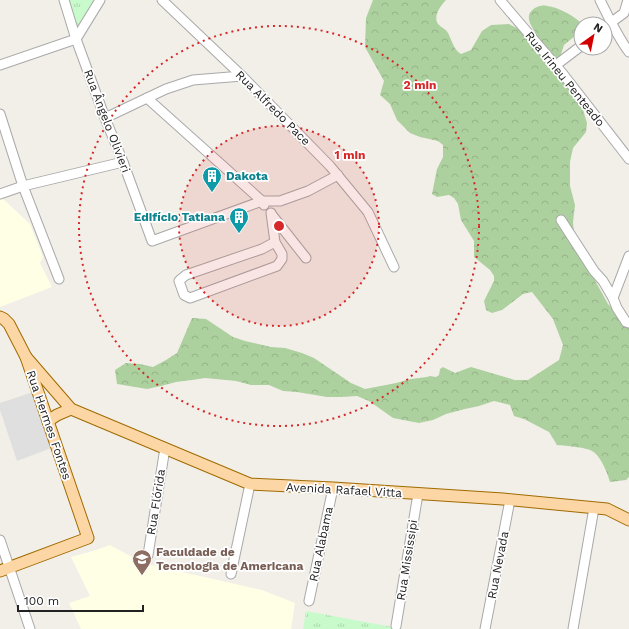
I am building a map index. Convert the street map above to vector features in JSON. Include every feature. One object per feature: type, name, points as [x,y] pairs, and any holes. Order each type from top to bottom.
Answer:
[{"type":"main road","name":"Rua Hermes Fontes","points":[[0,317],[9,324],[26,356],[88,538],[5,570]]},
{"type":"main road","name":"Avenida Rafael Vitta","points":[[26,356],[71,409],[250,484],[510,500],[607,509],[629,520]]},
{"type":"main road","points":[[48,421],[71,409]]},
{"type":"street","name":"Rua Ângelo Olivieri","points":[[64,0],[76,39],[152,241],[262,201]]},
{"type":"street","points":[[0,65],[76,39],[100,0]]},
{"type":"street","name":"Rua Alfredo Pace","points":[[162,0],[242,76],[338,175],[368,212],[394,267]]},
{"type":"street","name":"Rua Irineu Penteado","points":[[500,0],[556,66],[629,159]]},
{"type":"street","points":[[600,0],[605,16]]},
{"type":"street","points":[[613,21],[624,13],[628,0]]},
{"type":"street","points":[[613,31],[629,52]]},
{"type":"street","points":[[556,66],[573,52]]},
{"type":"street","points":[[105,118],[166,89],[193,80],[242,76]]},
{"type":"street","points":[[147,98],[262,201],[306,258]]},
{"type":"street","points":[[0,114],[23,186],[59,279]]},
{"type":"street","points":[[0,194],[23,186],[123,162]]},
{"type":"street","points":[[262,201],[280,201],[308,191],[338,175]]},
{"type":"street","points":[[271,213],[275,242],[282,254],[282,260],[277,266],[190,298],[184,295],[179,281],[186,275],[262,249],[275,242]]},
{"type":"street","points":[[561,220],[594,271],[603,281],[626,322],[629,323]]},
{"type":"street","points":[[613,298],[629,256]]},
{"type":"street","name":"Rua Flórida","points":[[148,555],[165,448]]},
{"type":"street","points":[[231,574],[250,484]]},
{"type":"street","name":"Rua Alabama","points":[[309,601],[333,488]]},
{"type":"street","name":"Rua Mississipi","points":[[396,626],[418,494]]},
{"type":"street","name":"Rua Nevada","points":[[485,629],[510,500]]},
{"type":"street","points":[[573,629],[594,508]]},
{"type":"street","points":[[0,540],[5,570],[30,629]]},
{"type":"shaded area","points":[[2,198],[30,224],[43,257],[40,263],[52,287],[0,307],[0,199]]},
{"type":"shaded area","points":[[33,392],[54,447],[17,461],[0,410],[0,403]]},
{"type":"shaded area","name":"Faculdade de Tecnologia de Americana","points":[[110,545],[143,563],[262,590],[295,603],[291,629],[81,629],[69,603],[90,596],[71,557]]},
{"type":"green space","points":[[67,0],[100,0],[77,32]]},
{"type":"green space","points":[[373,0],[446,0],[441,5],[436,19],[439,25],[447,32],[455,48],[461,54],[471,50],[482,31],[491,25],[509,24],[526,33],[535,35],[529,17],[532,11],[539,6],[561,10],[573,17],[573,38],[564,45],[559,60],[567,86],[583,110],[587,123],[586,132],[573,148],[570,162],[570,186],[575,205],[573,222],[574,236],[582,257],[608,304],[624,321],[629,324],[629,477],[626,480],[610,482],[604,466],[595,453],[583,448],[557,445],[549,432],[524,419],[514,416],[510,405],[494,401],[419,423],[393,418],[369,401],[357,396],[327,397],[283,391],[269,385],[251,385],[236,381],[205,378],[176,382],[147,389],[117,384],[115,370],[126,363],[153,367],[177,353],[192,318],[206,319],[233,337],[245,341],[271,347],[285,348],[302,353],[314,358],[351,383],[365,389],[411,379],[430,376],[436,377],[439,375],[440,369],[443,367],[455,373],[471,367],[515,380],[528,380],[559,360],[563,345],[553,319],[532,292],[523,294],[502,310],[492,313],[486,310],[484,301],[494,281],[494,276],[490,270],[474,257],[474,241],[461,220],[458,204],[454,198],[449,195],[437,197],[432,194],[437,169],[443,157],[443,145],[438,141],[410,133],[397,120],[390,104],[380,95],[384,81],[365,47],[366,18]]},
{"type":"green space","points":[[306,611],[403,629],[303,629]]},
{"type":"place","name":"Dakota","points":[[212,193]]},
{"type":"place","name":"Edifício Tatiana","points":[[239,234]]},
{"type":"place","name":"Faculdade de Tecnologia de Americana","points":[[142,576]]}]
